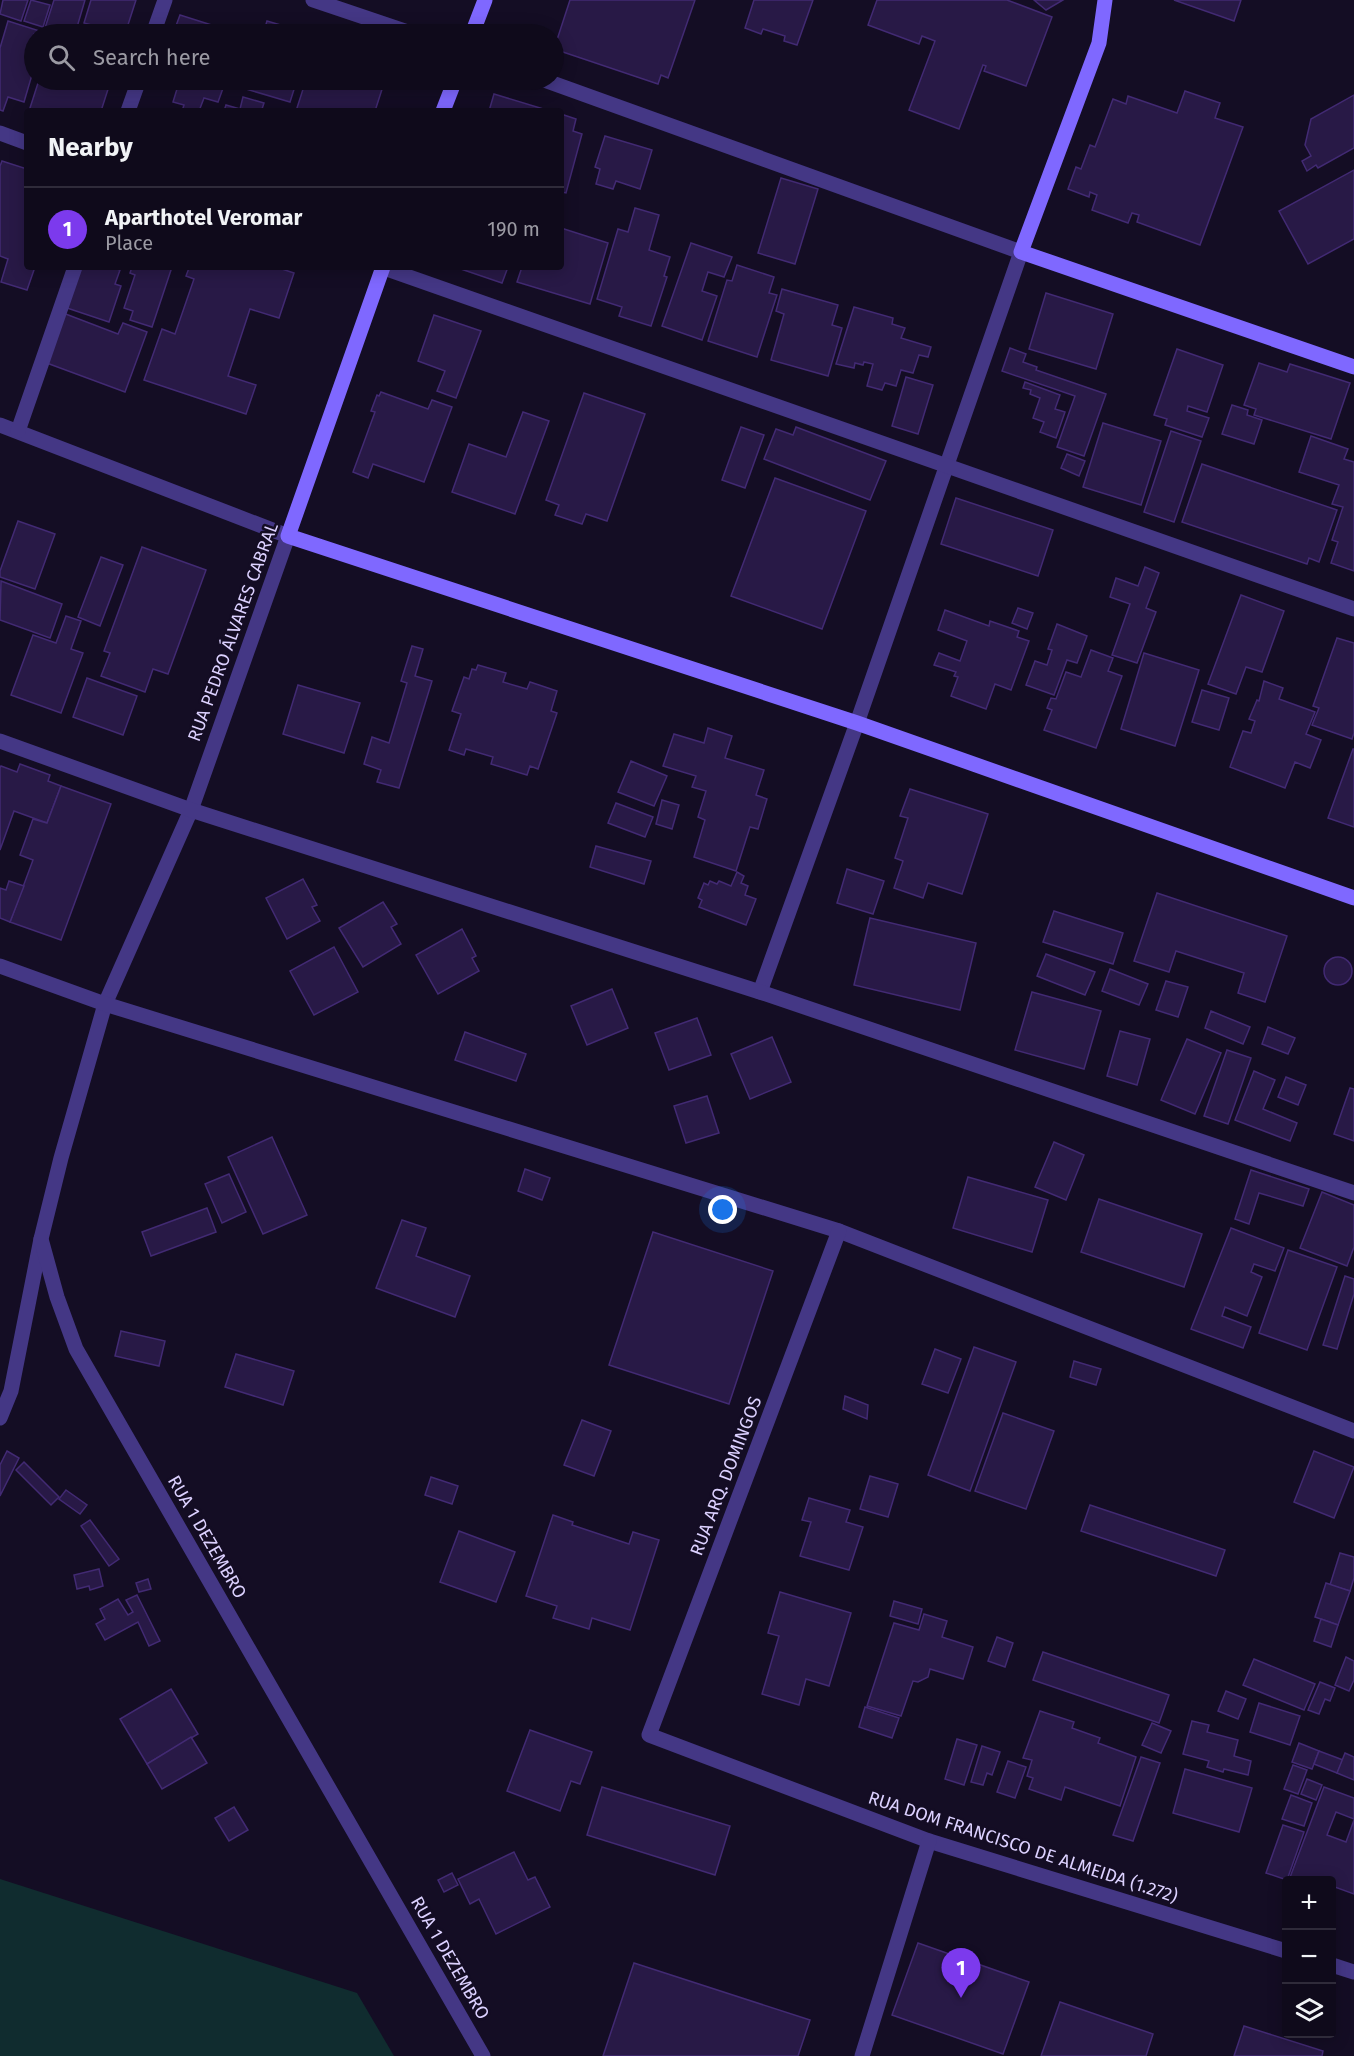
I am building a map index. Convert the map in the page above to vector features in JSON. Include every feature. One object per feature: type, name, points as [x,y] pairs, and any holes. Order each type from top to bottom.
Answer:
[{"type":"street","points":[[157,24],[165,0]]},
{"type":"street","points":[[313,0],[384,24]]},
{"type":"street","points":[[476,24],[485,0]]},
{"type":"street","points":[[760,992],[857,723],[1021,252],[1099,42],[1105,0]]},
{"type":"street","points":[[564,87],[1021,252],[1354,367]]},
{"type":"street","points":[[129,108],[135,90]]},
{"type":"street","points":[[444,108],[451,90]]},
{"type":"street","points":[[0,133],[24,142]]},
{"type":"street","points":[[18,431],[74,270]]},
{"type":"street","name":"RUA PEDRO ÁLVARES CABRAL","points":[[105,1004],[191,810],[382,270]]},
{"type":"street","points":[[392,270],[1354,609]]},
{"type":"street","points":[[0,425],[288,536],[857,723],[1354,898]]},
{"type":"street","points":[[0,741],[191,810],[760,992],[1354,1193]]},
{"type":"street","points":[[0,966],[105,1004],[839,1231],[1354,1431]]},
{"type":"street","name":"RUA 1 DEZEMBRO","points":[[105,1004],[61,1158],[41,1239],[57,1297],[76,1349],[483,2056]]},
{"type":"street","name":"RUA ARQ. DOMINGOS","points":[[649,1735],[839,1231]]},
{"type":"street","points":[[0,1418],[12,1391],[41,1239]]},
{"type":"street","name":"RUA DOM FRANCISCO DE ALMEIDA (1.272)","points":[[649,1735],[930,1840],[1282,1949]]},
{"type":"street","points":[[862,2056],[930,1840]]},
{"type":"street","points":[[1336,1966],[1354,1972]]},
{"type":"green space","points":[[0,1879],[357,1993],[394,2056],[0,2056]]},
{"type":"building","points":[[3,0],[28,0],[21,21],[0,14]]},
{"type":"building","points":[[31,0],[50,5],[44,24],[24,21]]},
{"type":"building","points":[[54,0],[85,0],[78,24],[46,24]]},
{"type":"building","points":[[91,0],[136,0],[128,24],[84,23]]},
{"type":"building","points":[[570,0],[695,0],[668,78],[661,75],[658,84],[564,52],[564,24],[562,24]]},
{"type":"building","points":[[754,0],[813,0],[797,45],[784,41],[785,36],[763,29],[761,34],[745,28]]},
{"type":"building","points":[[877,0],[1007,0],[1052,17],[1026,86],[984,71],[986,66],[983,65],[959,129],[909,110],[935,41],[922,36],[919,44],[868,25]]},
{"type":"building","points":[[1034,0],[1063,0],[1046,10]]},
{"type":"building","points":[[1174,0],[1241,0],[1234,21]]},
{"type":"building","points":[[180,15],[208,24],[177,24]]},
{"type":"building","points":[[8,21],[24,26],[24,90],[28,90],[24,102],[8,97],[3,111],[0,110],[0,48]]},
{"type":"building","points":[[36,90],[108,90],[102,108],[30,108]]},
{"type":"building","points":[[177,90],[222,90],[218,102],[204,98],[200,108],[183,108],[184,105],[173,102]]},
{"type":"building","points":[[249,90],[294,90],[290,102]]},
{"type":"building","points":[[303,90],[382,90],[376,108],[297,108]]},
{"type":"building","points":[[1185,91],[1220,103],[1215,118],[1243,127],[1200,245],[1137,222],[1139,215],[1132,213],[1128,223],[1092,210],[1097,195],[1090,192],[1089,197],[1068,189],[1076,167],[1081,169],[1090,145],[1095,147],[1113,99],[1126,104],[1128,96],[1177,113]]},
{"type":"building","points":[[494,94],[540,108],[490,108]]},
{"type":"building","points":[[1354,95],[1354,148],[1318,168],[1316,165],[1307,171],[1302,161],[1311,156],[1305,145],[1311,119]]},
{"type":"building","points":[[243,97],[264,103],[262,108],[240,108]]},
{"type":"building","points":[[564,115],[576,119],[573,131],[582,134],[566,193],[564,193]]},
{"type":"building","points":[[605,136],[652,150],[640,189],[616,181],[613,189],[596,184],[600,169],[595,167]]},
{"type":"building","points":[[2,161],[24,168],[24,270],[34,270],[27,290],[1,282],[8,259],[0,256],[0,166]]},
{"type":"building","points":[[1354,170],[1354,239],[1308,264],[1279,211]]},
{"type":"building","points":[[781,178],[818,189],[795,264],[758,253]]},
{"type":"building","points":[[635,208],[659,215],[649,250],[670,257],[664,276],[667,277],[651,326],[619,316],[622,307],[597,299],[618,229],[628,232]]},
{"type":"building","points":[[564,229],[608,243],[590,304],[517,282],[521,270],[564,270]]},
{"type":"building","points":[[691,243],[732,257],[724,277],[708,272],[702,291],[717,296],[702,340],[662,326]]},
{"type":"building","points":[[737,265],[774,277],[769,293],[777,295],[757,357],[708,341],[727,280],[732,281]]},
{"type":"building","points":[[77,270],[120,270],[115,284],[121,286],[109,322],[64,307]]},
{"type":"building","points":[[131,270],[171,270],[152,327],[130,320],[133,311],[124,308],[135,275],[130,273]]},
{"type":"building","points":[[188,270],[285,270],[294,273],[279,318],[250,309],[228,376],[256,385],[246,414],[144,380],[162,329],[175,334],[194,279],[186,276]]},
{"type":"building","points":[[464,270],[507,270],[502,283]]},
{"type":"building","points":[[782,289],[838,305],[832,325],[842,328],[828,376],[771,360],[784,314],[776,311]]},
{"type":"building","points":[[1046,293],[1113,314],[1096,369],[1029,349]]},
{"type":"building","points":[[854,307],[893,318],[892,324],[905,328],[901,338],[931,347],[928,357],[919,355],[913,373],[901,370],[896,386],[885,383],[882,390],[867,386],[873,364],[855,363],[854,368],[836,364]]},
{"type":"building","points":[[63,313],[118,334],[123,323],[147,332],[125,392],[44,362]]},
{"type":"building","points":[[434,315],[481,331],[456,398],[437,391],[445,371],[418,361]]},
{"type":"building","points":[[1010,348],[1026,354],[1023,362],[1037,367],[1036,370],[1106,394],[1084,456],[1057,447],[1075,396],[1002,371]]},
{"type":"building","points":[[1177,349],[1223,365],[1207,412],[1188,406],[1187,411],[1209,418],[1202,437],[1165,425],[1167,419],[1154,415]]},
{"type":"building","points":[[1259,363],[1287,372],[1290,364],[1350,383],[1331,439],[1254,415],[1256,409],[1244,405]]},
{"type":"building","points":[[906,377],[933,385],[918,434],[892,426]]},
{"type":"building","points":[[1025,382],[1060,395],[1055,409],[1065,412],[1056,438],[1040,432],[1044,422],[1033,418],[1040,398],[1030,394],[1031,390],[1023,388]]},
{"type":"building","points":[[381,392],[428,409],[432,400],[452,407],[424,482],[373,464],[368,478],[353,472],[375,412],[371,411],[377,395],[379,396]]},
{"type":"building","points":[[584,393],[645,414],[607,521],[586,514],[582,524],[555,515],[559,505],[546,500]]},
{"type":"building","points":[[1232,405],[1248,410],[1247,415],[1262,420],[1254,444],[1222,434]]},
{"type":"building","points":[[523,412],[549,421],[515,514],[452,492],[469,444],[506,457]]},
{"type":"building","points":[[1103,423],[1161,441],[1141,505],[1083,487]]},
{"type":"building","points":[[741,427],[764,435],[745,488],[722,480]]},
{"type":"building","points":[[796,427],[886,461],[870,500],[764,459],[776,429],[793,435]]},
{"type":"building","points":[[1171,431],[1201,441],[1174,522],[1144,512]]},
{"type":"building","points":[[1311,436],[1348,449],[1344,459],[1354,462],[1354,571],[1331,563],[1338,542],[1332,540],[1343,507],[1332,504],[1339,485],[1299,472]]},
{"type":"building","points":[[1067,454],[1085,461],[1079,476],[1061,468]]},
{"type":"building","points":[[1202,464],[1337,510],[1319,562],[1309,558],[1307,564],[1182,522]]},
{"type":"building","points":[[775,478],[866,511],[822,629],[731,596]]},
{"type":"building","points":[[956,498],[1053,530],[1038,576],[941,544]]},
{"type":"building","points":[[18,521],[55,534],[35,589],[0,577],[0,571]]},
{"type":"building","points":[[142,547],[206,570],[168,674],[153,669],[145,692],[101,676],[110,653],[104,651]]},
{"type":"building","points":[[101,557],[123,565],[100,626],[78,617]]},
{"type":"building","points":[[1145,567],[1159,573],[1146,608],[1156,612],[1137,663],[1112,655],[1130,604],[1110,597],[1116,578],[1138,586]]},
{"type":"building","points":[[1,581],[62,604],[50,638],[0,620]]},
{"type":"building","points":[[1241,595],[1284,611],[1262,672],[1246,667],[1236,694],[1208,684]]},
{"type":"building","points":[[1018,608],[1033,613],[1027,629],[1012,623]]},
{"type":"building","points":[[945,610],[989,626],[990,621],[1019,631],[1017,637],[1029,641],[1011,690],[995,684],[986,709],[951,696],[958,677],[954,676],[956,672],[934,665],[939,653],[960,661],[967,641],[938,630]]},
{"type":"building","points":[[66,616],[81,621],[71,649],[83,653],[61,713],[11,695],[33,635],[56,643]]},
{"type":"building","points":[[1057,624],[1087,636],[1077,663],[1067,660],[1054,695],[1026,685],[1035,661],[1047,665],[1052,650],[1048,649]]},
{"type":"building","points":[[1337,638],[1354,643],[1354,733],[1352,739],[1312,725],[1319,708],[1313,706]]},
{"type":"building","points":[[412,646],[423,649],[415,676],[432,681],[399,788],[377,782],[381,770],[364,764],[372,737],[389,743],[407,683],[401,681]]},
{"type":"building","points":[[1091,650],[1113,658],[1108,671],[1122,676],[1096,748],[1044,730],[1052,710],[1047,708],[1051,698],[1056,699],[1066,672],[1081,677]]},
{"type":"building","points":[[1144,653],[1199,670],[1175,746],[1121,729]]},
{"type":"building","points":[[478,665],[506,673],[503,682],[527,689],[530,682],[557,691],[551,711],[557,713],[538,769],[530,766],[527,775],[491,764],[493,757],[466,749],[464,755],[449,750],[461,714],[452,711],[464,677],[469,679],[472,669],[476,670]]},
{"type":"building","points":[[87,678],[137,696],[123,735],[73,717]]},
{"type":"building","points":[[1264,681],[1283,688],[1279,699],[1315,712],[1306,734],[1321,740],[1310,768],[1295,762],[1285,788],[1230,767],[1243,731],[1251,733],[1255,721],[1249,719],[1257,700],[1259,701]]},
{"type":"building","points":[[298,685],[360,703],[344,753],[283,734]]},
{"type":"building","points":[[1202,690],[1229,698],[1219,730],[1192,722]]},
{"type":"building","points":[[708,728],[732,736],[725,758],[764,770],[756,795],[767,799],[758,829],[750,827],[736,871],[694,857],[705,820],[698,817],[706,791],[692,787],[696,776],[663,766],[674,734],[704,743]]},
{"type":"building","points":[[1354,749],[1354,827],[1328,818]]},
{"type":"building","points":[[631,761],[667,776],[654,806],[618,792]]},
{"type":"building","points":[[20,764],[50,775],[48,781],[61,786],[47,823],[14,811],[0,850],[0,768],[1,766],[17,772]]},
{"type":"building","points":[[61,786],[111,804],[61,940],[10,922],[33,860],[20,855],[33,819],[47,823]]},
{"type":"building","points":[[910,789],[988,814],[962,894],[928,883],[923,898],[894,888],[903,861],[895,858],[908,818],[900,816]]},
{"type":"building","points":[[662,800],[679,805],[672,829],[656,824]]},
{"type":"building","points":[[616,803],[653,817],[645,837],[608,823]]},
{"type":"building","points":[[596,846],[651,861],[644,884],[590,867]]},
{"type":"building","points":[[847,869],[884,881],[873,914],[837,903]]},
{"type":"building","points":[[737,872],[744,876],[741,883],[748,886],[745,895],[756,899],[746,925],[699,907],[702,900],[698,898],[704,883],[708,885],[710,881],[717,884],[719,881],[731,886]]},
{"type":"building","points":[[303,879],[317,905],[312,907],[320,921],[287,939],[266,898]]},
{"type":"building","points":[[9,881],[24,886],[10,922],[0,918],[0,888],[6,890]]},
{"type":"building","points":[[1157,893],[1287,936],[1265,1002],[1238,993],[1244,973],[1176,951],[1169,972],[1134,961]]},
{"type":"building","points":[[383,902],[397,924],[391,927],[401,944],[363,967],[339,928]]},
{"type":"building","points":[[1054,911],[1123,933],[1113,964],[1043,942]]},
{"type":"building","points":[[870,918],[976,943],[960,1010],[854,985]]},
{"type":"building","points":[[462,929],[476,956],[472,958],[479,971],[438,994],[416,955]]},
{"type":"building","points":[[334,947],[358,992],[314,1015],[290,971]]},
{"type":"building","points":[[1046,954],[1095,972],[1085,995],[1037,976]]},
{"type":"building","points":[[1338,957],[1348,961],[1352,971],[1348,981],[1338,985],[1328,981],[1324,971],[1328,961]]},
{"type":"building","points":[[1110,969],[1148,984],[1139,1005],[1102,991]]},
{"type":"building","points":[[1166,981],[1188,987],[1178,1017],[1156,1010]]},
{"type":"building","points":[[612,989],[628,1028],[587,1045],[571,1006]]},
{"type":"building","points":[[1032,992],[1101,1011],[1084,1069],[1015,1050]]},
{"type":"building","points":[[1211,1011],[1250,1027],[1243,1044],[1205,1028]]},
{"type":"building","points":[[697,1018],[711,1055],[669,1070],[655,1033]]},
{"type":"building","points":[[1268,1027],[1295,1038],[1288,1054],[1262,1044]]},
{"type":"building","points":[[1120,1031],[1150,1039],[1137,1085],[1107,1076]]},
{"type":"building","points":[[465,1032],[526,1054],[516,1081],[455,1060]]},
{"type":"building","points":[[772,1037],[791,1082],[750,1099],[731,1054]]},
{"type":"building","points":[[1187,1039],[1221,1053],[1195,1114],[1161,1100]]},
{"type":"building","points":[[1227,1050],[1251,1058],[1228,1124],[1204,1116]]},
{"type":"building","points":[[1254,1071],[1275,1080],[1263,1109],[1297,1123],[1290,1141],[1235,1120]]},
{"type":"building","points":[[1286,1077],[1306,1085],[1298,1105],[1278,1097]]},
{"type":"building","points":[[1350,1088],[1354,1089],[1354,1141],[1334,1134]]},
{"type":"building","points":[[707,1096],[719,1133],[686,1143],[674,1106]]},
{"type":"building","points":[[272,1137],[307,1215],[263,1234],[228,1157]]},
{"type":"building","points":[[1054,1142],[1084,1155],[1066,1200],[1035,1187]]},
{"type":"building","points":[[525,1169],[550,1178],[542,1200],[518,1191]]},
{"type":"building","points":[[1251,1170],[1309,1189],[1303,1206],[1259,1193],[1249,1224],[1235,1219]]},
{"type":"building","points":[[229,1174],[246,1212],[222,1223],[205,1184]]},
{"type":"building","points":[[968,1177],[1048,1200],[1032,1252],[953,1228]]},
{"type":"building","points":[[1322,1192],[1354,1205],[1354,1247],[1347,1266],[1300,1248]]},
{"type":"building","points":[[1099,1199],[1202,1234],[1184,1287],[1081,1252]]},
{"type":"building","points":[[207,1208],[216,1232],[151,1256],[142,1232]]},
{"type":"building","points":[[402,1220],[426,1228],[416,1256],[470,1276],[455,1317],[376,1288]]},
{"type":"building","points":[[1231,1228],[1284,1248],[1275,1271],[1254,1264],[1251,1272],[1262,1277],[1247,1316],[1225,1307],[1222,1316],[1251,1327],[1243,1348],[1191,1329]]},
{"type":"building","points":[[653,1232],[773,1271],[729,1404],[609,1365]]},
{"type":"building","points":[[1288,1250],[1337,1267],[1307,1350],[1259,1333]]},
{"type":"building","points":[[1345,1276],[1354,1279],[1354,1294],[1337,1349],[1323,1345]]},
{"type":"building","points":[[121,1331],[165,1341],[159,1366],[115,1356]]},
{"type":"building","points":[[974,1347],[1016,1362],[970,1491],[928,1475]]},
{"type":"building","points":[[935,1349],[961,1359],[948,1393],[922,1384]]},
{"type":"building","points":[[236,1354],[294,1371],[283,1405],[225,1387]]},
{"type":"building","points":[[1074,1361],[1101,1369],[1096,1385],[1070,1377]]},
{"type":"building","points":[[845,1396],[868,1405],[867,1419],[843,1409]]},
{"type":"building","points":[[1003,1413],[1054,1431],[1026,1509],[975,1491]]},
{"type":"building","points":[[582,1420],[611,1431],[594,1476],[564,1465]]},
{"type":"building","points":[[7,1451],[19,1458],[0,1496],[0,1465]]},
{"type":"building","points":[[1314,1451],[1354,1467],[1334,1518],[1294,1502]]},
{"type":"building","points":[[24,1462],[59,1497],[51,1505],[16,1470]]},
{"type":"building","points":[[870,1476],[898,1484],[888,1517],[860,1509]]},
{"type":"building","points":[[431,1477],[458,1486],[452,1504],[425,1495]]},
{"type":"building","points":[[66,1490],[87,1505],[80,1514],[59,1499]]},
{"type":"building","points":[[809,1498],[850,1510],[846,1522],[863,1527],[849,1570],[800,1556],[811,1522],[802,1520]]},
{"type":"building","points":[[1090,1505],[1225,1550],[1216,1576],[1081,1531]]},
{"type":"building","points":[[553,1515],[573,1522],[572,1525],[629,1544],[633,1532],[659,1540],[630,1630],[592,1618],[589,1629],[553,1618],[557,1606],[526,1596]]},
{"type":"building","points":[[90,1520],[119,1559],[109,1566],[81,1526]]},
{"type":"building","points":[[459,1531],[515,1552],[496,1602],[440,1582]]},
{"type":"building","points":[[1340,1553],[1354,1557],[1354,1578],[1350,1591],[1330,1585]]},
{"type":"building","points":[[99,1569],[103,1586],[90,1590],[89,1586],[77,1589],[74,1575]]},
{"type":"building","points":[[148,1579],[151,1589],[139,1592],[136,1583]]},
{"type":"building","points":[[1326,1583],[1350,1591],[1338,1625],[1315,1617]]},
{"type":"building","points":[[780,1592],[851,1613],[829,1686],[806,1679],[799,1705],[762,1694],[779,1636],[768,1633]]},
{"type":"building","points":[[137,1595],[160,1641],[149,1646],[138,1622],[105,1640],[96,1624],[105,1619],[100,1609],[118,1599],[128,1615],[133,1612],[126,1600]]},
{"type":"building","points":[[894,1601],[922,1609],[918,1624],[890,1616]]},
{"type":"building","points":[[924,1614],[947,1621],[942,1637],[973,1647],[963,1679],[930,1669],[928,1677],[918,1682],[913,1681],[901,1716],[867,1706],[894,1623],[919,1630]]},
{"type":"building","points":[[1321,1619],[1338,1625],[1331,1647],[1314,1641]]},
{"type":"building","points":[[997,1637],[1013,1643],[1005,1667],[988,1661]]},
{"type":"building","points":[[1043,1652],[1169,1695],[1159,1723],[1033,1680]]},
{"type":"building","points":[[1346,1657],[1354,1661],[1354,1680],[1349,1691],[1335,1685]]},
{"type":"building","points":[[1254,1659],[1315,1684],[1304,1710],[1243,1685]]},
{"type":"building","points":[[1320,1682],[1335,1688],[1330,1701],[1325,1699],[1319,1714],[1308,1710]]},
{"type":"building","points":[[171,1689],[198,1734],[147,1764],[120,1719]]},
{"type":"building","points":[[1226,1691],[1246,1699],[1238,1719],[1218,1711]]},
{"type":"building","points":[[1259,1703],[1300,1716],[1290,1745],[1250,1732]]},
{"type":"building","points":[[865,1707],[899,1718],[892,1738],[859,1727]]},
{"type":"building","points":[[1040,1711],[1074,1722],[1072,1728],[1100,1738],[1098,1743],[1136,1757],[1120,1806],[1065,1787],[1061,1800],[1029,1789],[1033,1778],[1027,1776],[1032,1760],[1023,1758]]},
{"type":"building","points":[[1192,1721],[1209,1725],[1207,1732],[1238,1740],[1234,1756],[1251,1761],[1248,1775],[1224,1769],[1223,1772],[1207,1767],[1209,1761],[1183,1754]]},
{"type":"building","points":[[1152,1723],[1171,1731],[1161,1753],[1142,1745]]},
{"type":"building","points":[[530,1730],[592,1752],[580,1784],[571,1781],[560,1811],[507,1791]]},
{"type":"building","points":[[191,1737],[207,1763],[162,1789],[147,1764]]},
{"type":"building","points":[[957,1739],[977,1745],[964,1785],[945,1779]]},
{"type":"building","points":[[1299,1743],[1319,1751],[1312,1769],[1292,1762]]},
{"type":"building","points":[[982,1746],[1000,1752],[992,1775],[987,1773],[983,1785],[971,1782]]},
{"type":"building","points":[[1319,1751],[1343,1760],[1337,1773],[1314,1764]]},
{"type":"building","points":[[1345,1753],[1354,1757],[1354,1780],[1337,1773]]},
{"type":"building","points":[[1141,1757],[1160,1763],[1133,1841],[1113,1835]]},
{"type":"building","points":[[1008,1761],[1026,1767],[1015,1798],[997,1792]]},
{"type":"building","points":[[1293,1765],[1307,1770],[1298,1794],[1284,1789]]},
{"type":"building","points":[[1185,1769],[1252,1788],[1239,1832],[1173,1813]]},
{"type":"building","points":[[1307,1779],[1322,1785],[1316,1800],[1301,1794]]},
{"type":"building","points":[[602,1787],[730,1826],[715,1875],[587,1835]]},
{"type":"building","points":[[1324,1787],[1354,1798],[1354,1819],[1336,1812],[1327,1835],[1346,1842],[1354,1820],[1354,1894],[1336,1887],[1336,1876],[1291,1876]]},
{"type":"building","points":[[1291,1795],[1312,1803],[1304,1826],[1282,1819]]},
{"type":"building","points":[[234,1807],[248,1830],[229,1841],[215,1818]]},
{"type":"building","points":[[1283,1825],[1304,1832],[1288,1876],[1282,1876],[1282,1878],[1266,1873]]},
{"type":"building","points":[[514,1852],[528,1880],[535,1877],[550,1907],[496,1934],[479,1899],[470,1904],[458,1879]]},
{"type":"building","points":[[452,1873],[458,1885],[444,1892],[438,1880]]},
{"type":"building","points":[[918,1943],[1029,1982],[1003,2054],[892,2015]]},
{"type":"building","points":[[634,1963],[810,2020],[798,2056],[603,2056]]},
{"type":"building","points":[[1060,2002],[1153,2034],[1146,2056],[1041,2056]]},
{"type":"building","points":[[1244,2026],[1323,2051],[1322,2056],[1234,2056]]},
{"type":"place","name":"Aparthotel Veromar","points":[[961,1998]]}]
